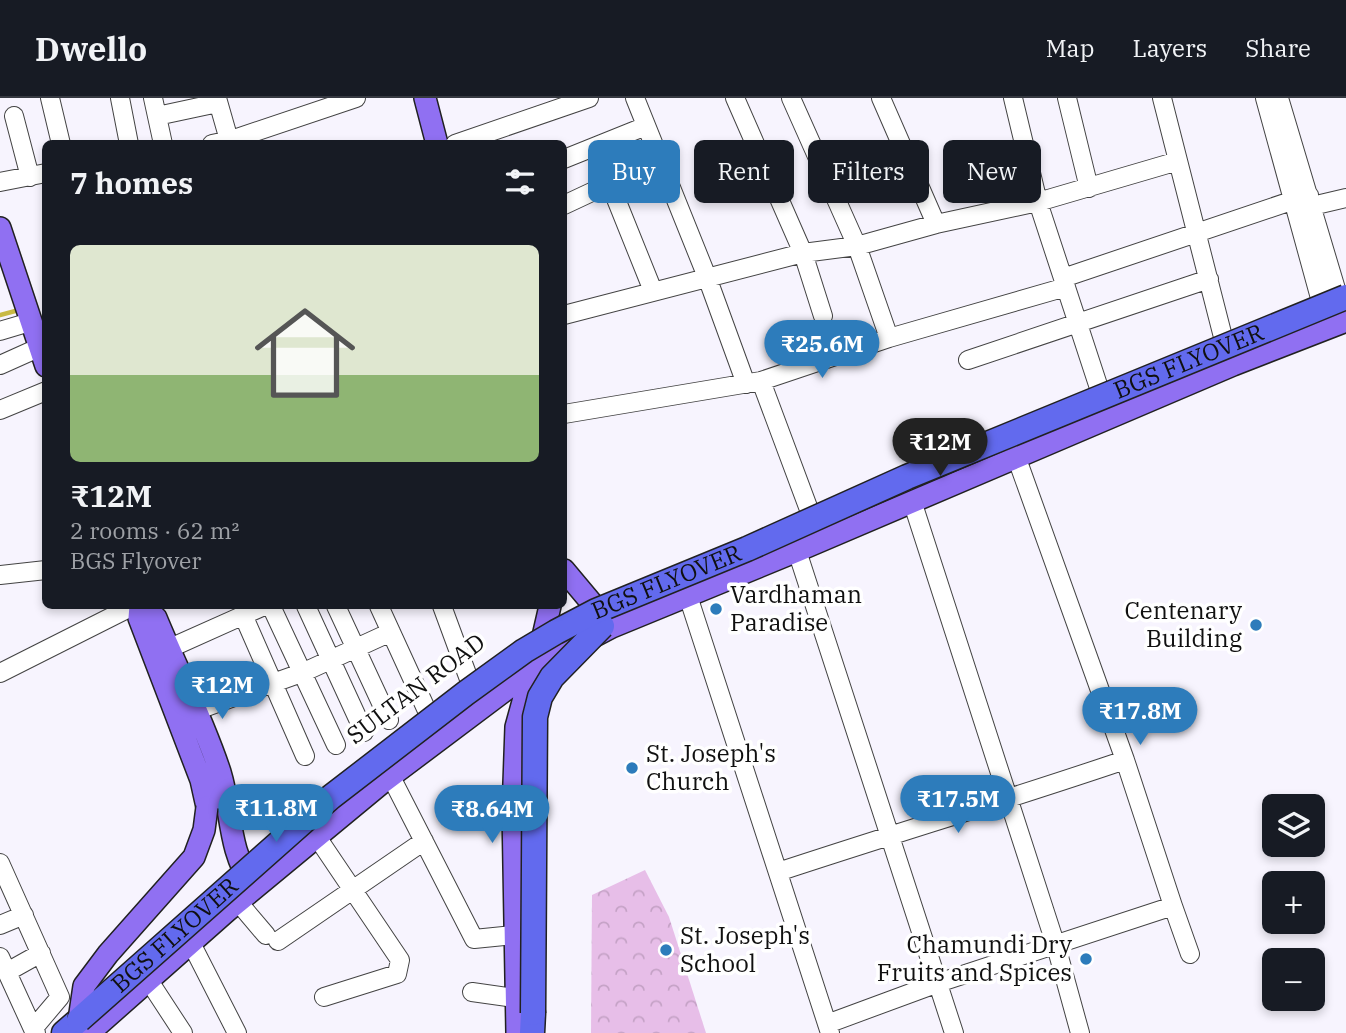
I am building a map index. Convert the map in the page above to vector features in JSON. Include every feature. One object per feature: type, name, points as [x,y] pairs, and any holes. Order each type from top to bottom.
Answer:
[{"type":"highway","name":"BGS FLYOVER","points":[[87,1029],[246,884],[531,664],[598,617],[755,563],[1340,306]]},
{"type":"highway","name":"BGS FLYOVER","points":[[87,1029],[331,797],[466,693],[524,651],[556,632],[596,611],[747,549],[907,477],[1340,306]]},
{"type":"highway","points":[[527,1014],[535,717],[540,697],[552,677],[598,617]]},
{"type":"main road","points":[[425,98],[436,140]]},
{"type":"main road","points":[[1,235],[42,357]]},
{"type":"main road","points":[[87,1029],[149,981],[247,895],[391,777],[536,667],[612,627],[1017,456],[1340,306]]},
{"type":"main road","name":"SULTAN ROAD","points":[[39,1032],[99,992],[241,868],[296,816],[381,747],[473,679],[548,616],[598,617],[907,469],[1004,427],[1223,337],[1340,306]]},
{"type":"main road","points":[[567,574],[598,617]]},
{"type":"main road","points":[[143,612],[154,614],[222,778],[230,809],[234,849],[247,895]]},
{"type":"main road","name":"BGS FLYOVER","points":[[87,1029],[84,986],[108,954],[194,857],[204,830],[207,807],[201,780],[143,612]]},
{"type":"main road","points":[[517,1033],[527,1014],[514,935],[513,811],[516,727],[527,687],[536,667],[548,616]]},
{"type":"main road","points":[[473,679],[496,696],[516,727]]},
{"type":"street","points":[[50,98],[60,140]]},
{"type":"street","points":[[120,98],[128,140]]},
{"type":"street","points":[[153,98],[162,140]]},
{"type":"street","points":[[235,140],[356,98]]},
{"type":"street","points":[[467,140],[589,98]]},
{"type":"street","points":[[635,98],[652,140]]},
{"type":"street","points":[[735,98],[803,253],[823,316]]},
{"type":"street","points":[[791,98],[857,247],[889,338]]},
{"type":"street","points":[[881,98],[936,224]]},
{"type":"street","points":[[1013,98],[1023,140]]},
{"type":"street","points":[[1067,98],[1090,188]]},
{"type":"street","points":[[1162,98],[1223,337]]},
{"type":"street","points":[[1265,98],[1340,306]]},
{"type":"street","points":[[1279,98],[1304,201]]},
{"type":"street","points":[[157,116],[217,100],[232,140]]},
{"type":"street","points":[[0,183],[38,175],[14,116]]},
{"type":"street","points":[[567,158],[646,125]]},
{"type":"street","points":[[1041,201],[1178,161]]},
{"type":"street","points":[[567,204],[588,194]]},
{"type":"street","points":[[567,413],[754,382],[1064,282],[1198,232],[1304,201],[1346,198]]},
{"type":"street","points":[[618,203],[653,291]]},
{"type":"street","points":[[677,203],[706,277],[811,515]]},
{"type":"street","points":[[567,314],[803,253],[857,247],[936,224],[1033,203]]},
{"type":"street","points":[[1038,203],[1099,388]]},
{"type":"street","points":[[968,360],[1209,279]]},
{"type":"street","points":[[0,331],[30,322]]},
{"type":"street","points":[[0,365],[42,357]]},
{"type":"street","points":[[0,410],[42,393]]},
{"type":"street","points":[[1004,427],[1017,456],[1125,760],[1190,954]]},
{"type":"street","points":[[912,501],[1056,946],[1080,1033]]},
{"type":"street","points":[[797,551],[954,1033]]},
{"type":"street","points":[[0,576],[42,571]]},
{"type":"street","points":[[688,596],[829,1028],[938,983],[1173,906]]},
{"type":"street","points":[[0,673],[127,609]]},
{"type":"street","points":[[169,649],[257,609]]},
{"type":"street","points":[[272,609],[336,745]]},
{"type":"street","points":[[307,609],[364,732]]},
{"type":"street","points":[[338,609],[389,720]]},
{"type":"street","points":[[380,609],[428,713]]},
{"type":"street","points":[[443,609],[473,679]]},
{"type":"street","points":[[244,617],[304,756]]},
{"type":"street","points":[[195,711],[304,672],[391,632]]},
{"type":"street","points":[[778,872],[888,835],[1008,800],[1125,760]]},
{"type":"street","points":[[391,777],[474,939],[514,935]]},
{"type":"street","points":[[317,837],[400,960],[397,974],[324,997]]},
{"type":"street","points":[[247,895],[272,938],[353,890],[424,841]]},
{"type":"street","points":[[0,863],[60,997],[39,1032]]},
{"type":"street","points":[[0,925],[24,915]]},
{"type":"street","points":[[191,943],[237,1033]]},
{"type":"street","points":[[39,1032],[4,964],[41,953]]},
{"type":"street","points":[[149,981],[183,1033]]},
{"type":"street","points":[[472,992],[527,1014]]},
{"type":"green space","points":[[645,870],[669,917],[706,1033],[591,1033],[592,895]]},
{"type":"waterway","points":[[0,315],[19,310]]},
{"type":"place","name":"Vardhaman Paradise","points":[[716,609]]},
{"type":"place","name":"Centenary Building","points":[[1256,625]]},
{"type":"place","name":"St. Joseph's Church","points":[[632,768]]},
{"type":"place","name":"St. Joseph's School","points":[[666,950]]},
{"type":"place","name":"Chamundi Dry Fruits and Spices","points":[[1086,959]]}]
